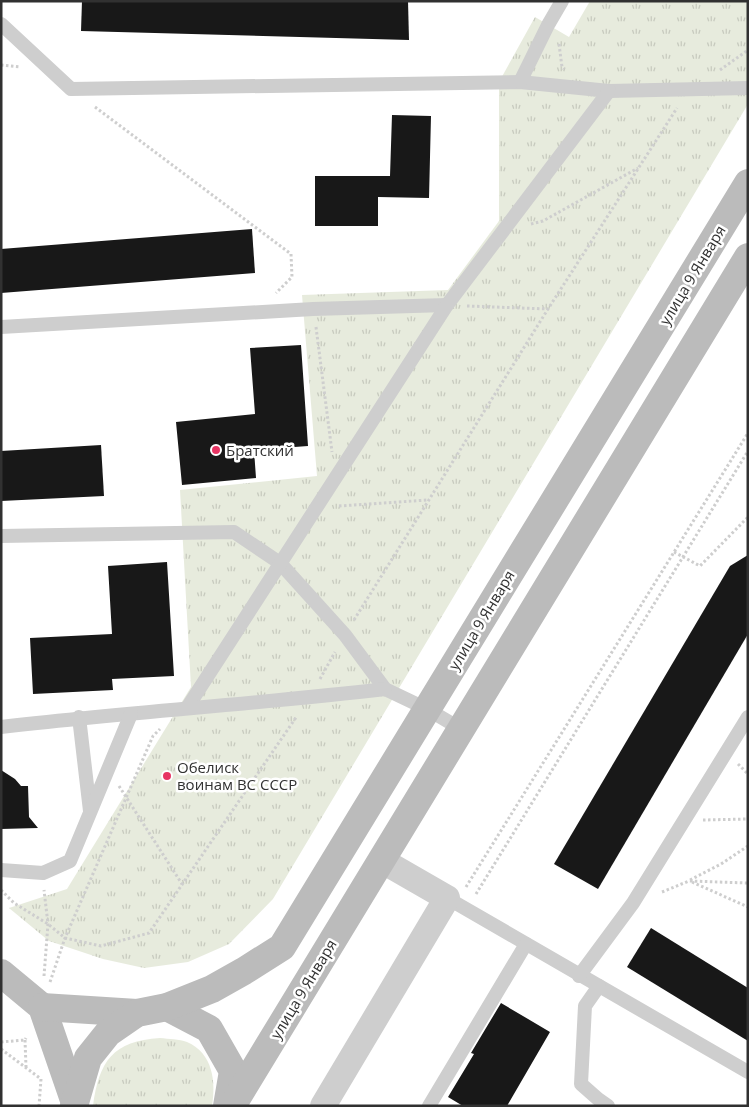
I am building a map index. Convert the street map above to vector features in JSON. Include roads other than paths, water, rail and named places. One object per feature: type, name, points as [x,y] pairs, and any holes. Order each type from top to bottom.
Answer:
[{"type":"main road","name":"улица 9 Января","points":[[137,1013],[167,1007],[212,988],[244,971],[282,947],[748,183]]},
{"type":"main road","name":"улица 9 Января","points":[[232,1106],[748,257]]},
{"type":"main road","points":[[1,973],[42,1007],[74,1104]]},
{"type":"main road","points":[[42,1007],[137,1013]]},
{"type":"main road","points":[[167,1007],[209,1030],[233,1071],[227,1106]]},
{"type":"main road","points":[[74,1104],[88,1058],[108,1033],[137,1013]]},
{"type":"street","points":[[323,1106],[457,903],[381,860]]},
{"type":"lane","points":[[520,82],[562,1]]},
{"type":"lane","points":[[1,24],[71,90],[520,82],[609,91],[748,88]]},
{"type":"lane","points":[[187,708],[446,305],[609,91]]},
{"type":"lane","points":[[1,327],[314,309],[446,305]]},
{"type":"lane","points":[[1,536],[234,532],[280,563],[345,635],[385,689],[427,709],[461,729]]},
{"type":"lane","points":[[1,727],[78,718],[310,698],[385,689]]},
{"type":"lane","points":[[1,870],[43,873],[70,861],[131,714]]},
{"type":"lane","points":[[579,976],[633,904],[748,717]]},
{"type":"lane","points":[[78,718],[90,813]]},
{"type":"lane","points":[[457,903],[579,976],[748,1072]]},
{"type":"lane","points":[[429,1106],[526,944]]},
{"type":"lane","points":[[599,986],[586,1006],[581,1084],[608,1106]]},
{"type":"place","name":"Братский","points":[[216,450]]},
{"type":"place","name":"Обелиск воинам ВС СССР","points":[[167,776]]}]
